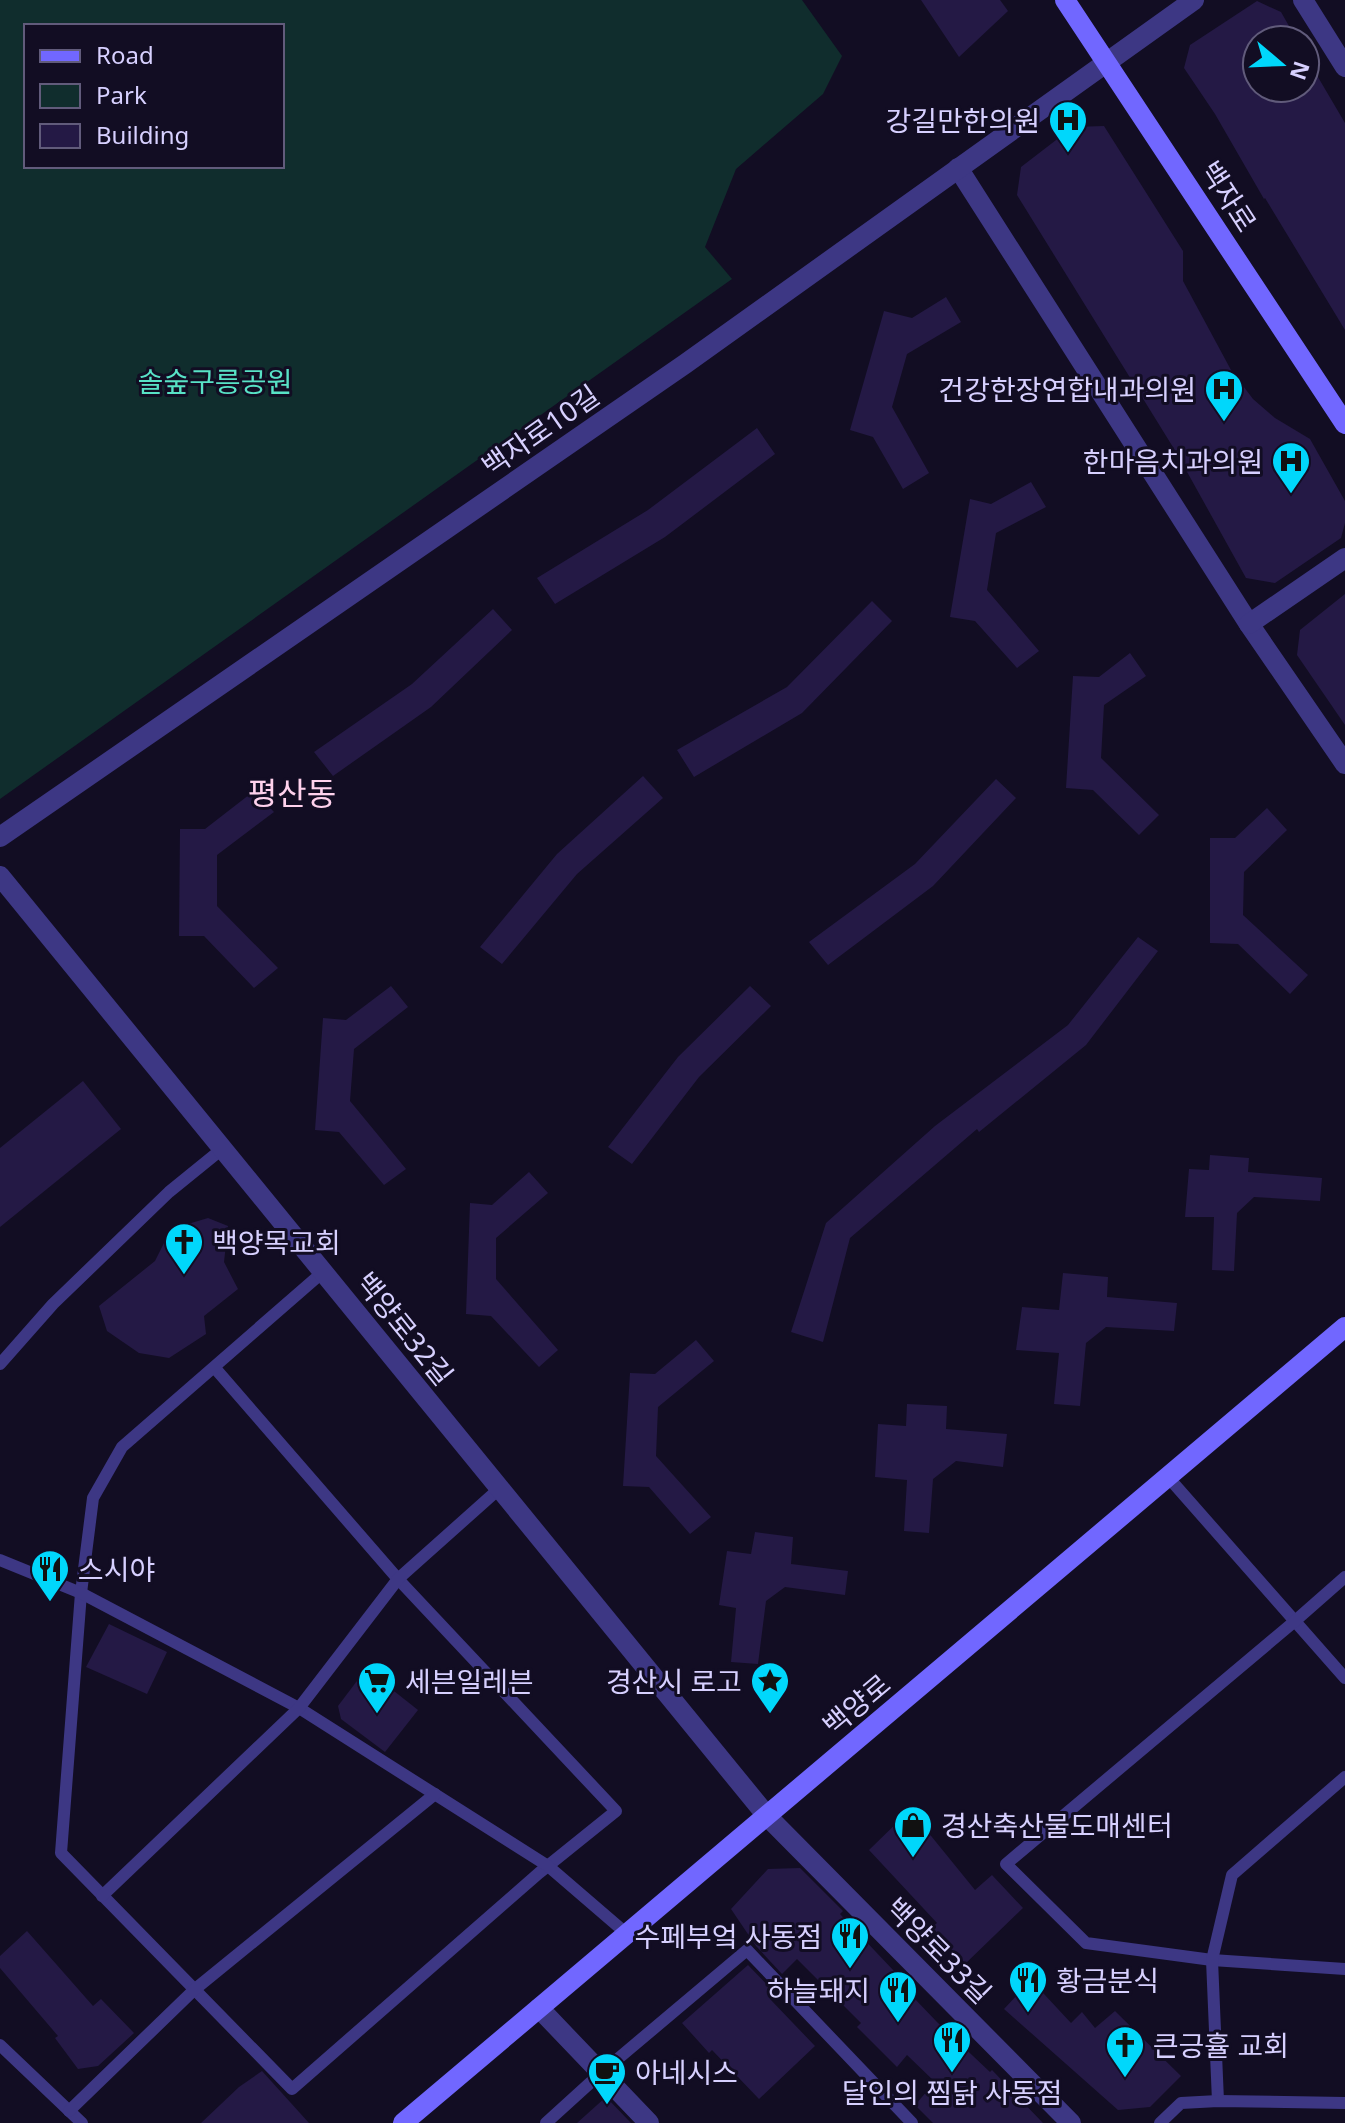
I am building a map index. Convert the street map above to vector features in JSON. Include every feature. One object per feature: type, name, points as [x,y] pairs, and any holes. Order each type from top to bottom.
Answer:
[{"type":"street","name":"백자로","points":[[1065,0],[1345,424]]},
{"type":"street","name":"백자로10길","points":[[0,837],[685,364],[1194,0]]},
{"type":"street","points":[[1303,0],[1345,67]]},
{"type":"street","points":[[958,168],[1249,624],[1345,764]]},
{"type":"street","points":[[1249,624],[1345,558]]},
{"type":"street","name":"백양로32길","points":[[0,876],[767,1816]]},
{"type":"street","name":"백양로","points":[[403,2123],[1345,1327]]},
{"type":"street","name":"백양로33길","points":[[767,1816],[1071,2123]]},
{"type":"street","points":[[539,2008],[649,2123]]},
{"type":"lane","points":[[0,1364],[53,1304],[127,1232],[169,1192],[222,1149]]},
{"type":"lane","points":[[214,1367],[398,1579],[616,1811],[548,1866],[292,2089],[61,1853],[81,1593],[93,1498],[122,1447],[323,1272]]},
{"type":"lane","points":[[1168,1477],[1345,1678]]},
{"type":"lane","points":[[102,1896],[299,1708],[398,1579],[500,1488]]},
{"type":"lane","points":[[0,1560],[81,1593],[299,1708],[548,1866],[627,1934]]},
{"type":"lane","points":[[1345,1577],[1006,1864],[1086,1943],[1212,1960],[1345,1969]]},
{"type":"lane","points":[[1218,2101],[1212,1960],[1232,1875],[1345,1777]]},
{"type":"lane","points":[[69,2111],[194,1990],[435,1794]]},
{"type":"lane","points":[[546,2123],[747,1950],[912,2123]]},
{"type":"lane","points":[[0,2045],[82,2123]]},
{"type":"lane","points":[[1160,2123],[1181,2103],[1345,2103]]},
{"type":"green space","name":"솔숲구릉공원","points":[[0,0],[802,0],[842,56],[823,94],[736,169],[705,247],[732,279],[0,799]]},
{"type":"building","points":[[921,0],[1000,0],[1008,11],[959,57]]},
{"type":"building","points":[[1257,1],[1281,12],[1288,24],[1241,24],[1241,104],[1321,104],[1321,82],[1345,123],[1345,330],[1184,68],[1190,45]]},
{"type":"building","points":[[1104,126],[1183,251],[1183,281],[1231,370],[1253,399],[1275,418],[1310,439],[1345,501],[1341,538],[1275,583],[1246,578],[1176,452],[1017,195],[1021,167],[1073,127]]},
{"type":"building","points":[[946,297],[961,322],[907,354],[892,407],[929,473],[903,489],[873,437],[850,430],[884,311],[912,318]]},
{"type":"building","points":[[757,428],[775,454],[665,537],[555,604],[537,578],[648,510]]},
{"type":"building","points":[[1031,482],[1046,507],[996,533],[987,590],[1039,651],[1017,668],[975,621],[950,617],[970,499],[991,504]]},
{"type":"building","points":[[1345,594],[1345,725],[1297,655],[1300,630]]},
{"type":"building","points":[[872,601],[892,621],[802,713],[694,777],[677,750],[787,687]]},
{"type":"building","points":[[493,609],[512,630],[431,707],[333,776],[314,752],[412,684]]},
{"type":"building","points":[[1130,653],[1146,676],[1104,705],[1101,758],[1159,815],[1139,835],[1093,790],[1066,788],[1073,676],[1099,677]]},
{"type":"building","points":[[643,776],[663,798],[577,874],[502,964],[480,947],[557,854]]},
{"type":"building","points":[[996,779],[1016,798],[933,886],[828,965],[809,942],[915,864]]},
{"type":"building","points":[[254,791],[274,812],[217,855],[217,906],[278,968],[254,988],[204,936],[179,936],[180,829],[205,829]]},
{"type":"building","points":[[1267,808],[1287,830],[1244,872],[1243,915],[1308,975],[1290,994],[1238,944],[1210,943],[1210,838],[1235,838]]},
{"type":"building","points":[[1138,937],[1158,951],[1086,1045],[979,1132],[977,1129],[850,1238],[823,1342],[791,1332],[826,1223],[935,1126],[1068,1025]]},
{"type":"building","points":[[391,986],[408,1007],[354,1049],[350,1101],[406,1169],[384,1185],[339,1132],[315,1130],[323,1018],[346,1020]]},
{"type":"building","points":[[750,986],[771,1006],[699,1077],[632,1164],[608,1147],[678,1057]]},
{"type":"building","points":[[83,1081],[121,1129],[0,1227],[0,1148]]},
{"type":"building","points":[[1210,1155],[1249,1158],[1248,1172],[1322,1178],[1320,1201],[1254,1197],[1237,1213],[1234,1271],[1212,1270],[1214,1217],[1185,1217],[1189,1169],[1209,1170]]},
{"type":"building","points":[[529,1172],[548,1193],[496,1238],[496,1279],[558,1350],[539,1367],[491,1316],[466,1314],[470,1203],[492,1205]]},
{"type":"building","name":"백양목교회","points":[[208,1218],[228,1226],[224,1262],[238,1289],[204,1316],[206,1334],[169,1358],[139,1353],[107,1331],[99,1306],[155,1261],[171,1229]]},
{"type":"building","points":[[1063,1273],[1108,1277],[1107,1297],[1177,1303],[1174,1331],[1106,1327],[1086,1343],[1080,1406],[1054,1404],[1059,1353],[1016,1350],[1022,1307],[1059,1310]]},
{"type":"building","points":[[696,1340],[714,1361],[658,1407],[656,1456],[711,1517],[690,1534],[649,1487],[623,1486],[630,1373],[655,1374]]},
{"type":"building","points":[[907,1404],[947,1406],[946,1429],[1007,1434],[1003,1467],[956,1461],[933,1479],[929,1533],[904,1531],[907,1480],[875,1477],[878,1424],[906,1426]]},
{"type":"building","points":[[755,1532],[793,1537],[791,1564],[848,1571],[845,1595],[785,1587],[766,1601],[758,1664],[731,1662],[736,1608],[719,1605],[727,1551],[751,1554]]},
{"type":"building","points":[[109,1624],[167,1652],[147,1694],[86,1667]]},
{"type":"building","name":"세븐일레븐","points":[[366,1669],[418,1710],[385,1752],[341,1719],[338,1706]]},
{"type":"building","points":[[910,1810],[975,1890],[992,1875],[1023,1908],[965,1964],[931,1928],[937,1923],[869,1850]]},
{"type":"building","points":[[800,1868],[843,1911],[840,1914],[894,1971],[891,1974],[1043,2123],[933,2123],[915,2105],[935,2082],[907,2055],[897,2067],[857,2027],[861,2023],[797,1959],[782,1974],[756,1946],[731,1909],[768,1869]]},
{"type":"building","points":[[27,1931],[93,2006],[101,1999],[134,2033],[98,2066],[78,2069],[55,2038],[58,2036],[0,1968],[0,1956]]},
{"type":"building","points":[[748,1965],[776,1994],[770,1999],[815,2046],[759,2099],[682,2023]]},
{"type":"building","points":[[1031,1980],[1071,2023],[1082,2012],[1095,2028],[1115,2011],[1181,2076],[1150,2107],[1118,2110],[1004,2009]]},
{"type":"building","points":[[262,2071],[309,2123],[201,2123],[239,2087]]},
{"type":"building","name":"아네시스","points":[[606,2097],[631,2123],[577,2123]]},
{"type":"place","name":"강길만한의원","points":[[1068,154]]},
{"type":"place","name":"건강한장연합내과의원","points":[[1224,423]]},
{"type":"place","name":"한마음치과의원","points":[[1291,495]]},
{"type":"place","name":"백양목교회","points":[[184,1276]]},
{"type":"place","name":"스시야","points":[[50,1603]]},
{"type":"place","name":"세븐일레븐","points":[[377,1715]]},
{"type":"place","name":"경산시 로고","points":[[770,1715]]},
{"type":"place","name":"경산축산물도매센터","points":[[913,1859]]},
{"type":"place","name":"수페부엌 사동점","points":[[850,1970]]},
{"type":"place","name":"황금분식","points":[[1028,2014]]},
{"type":"place","name":"하늘돼지","points":[[898,2024]]},
{"type":"place","name":"달인의 찜닭 사동점","points":[[952,2074]]},
{"type":"place","name":"큰긍휼 교회","points":[[1125,2079]]},
{"type":"place","name":"아네시스","points":[[607,2106]]},
{"type":"district","name":"평산동","points":[[292,792]]}]
